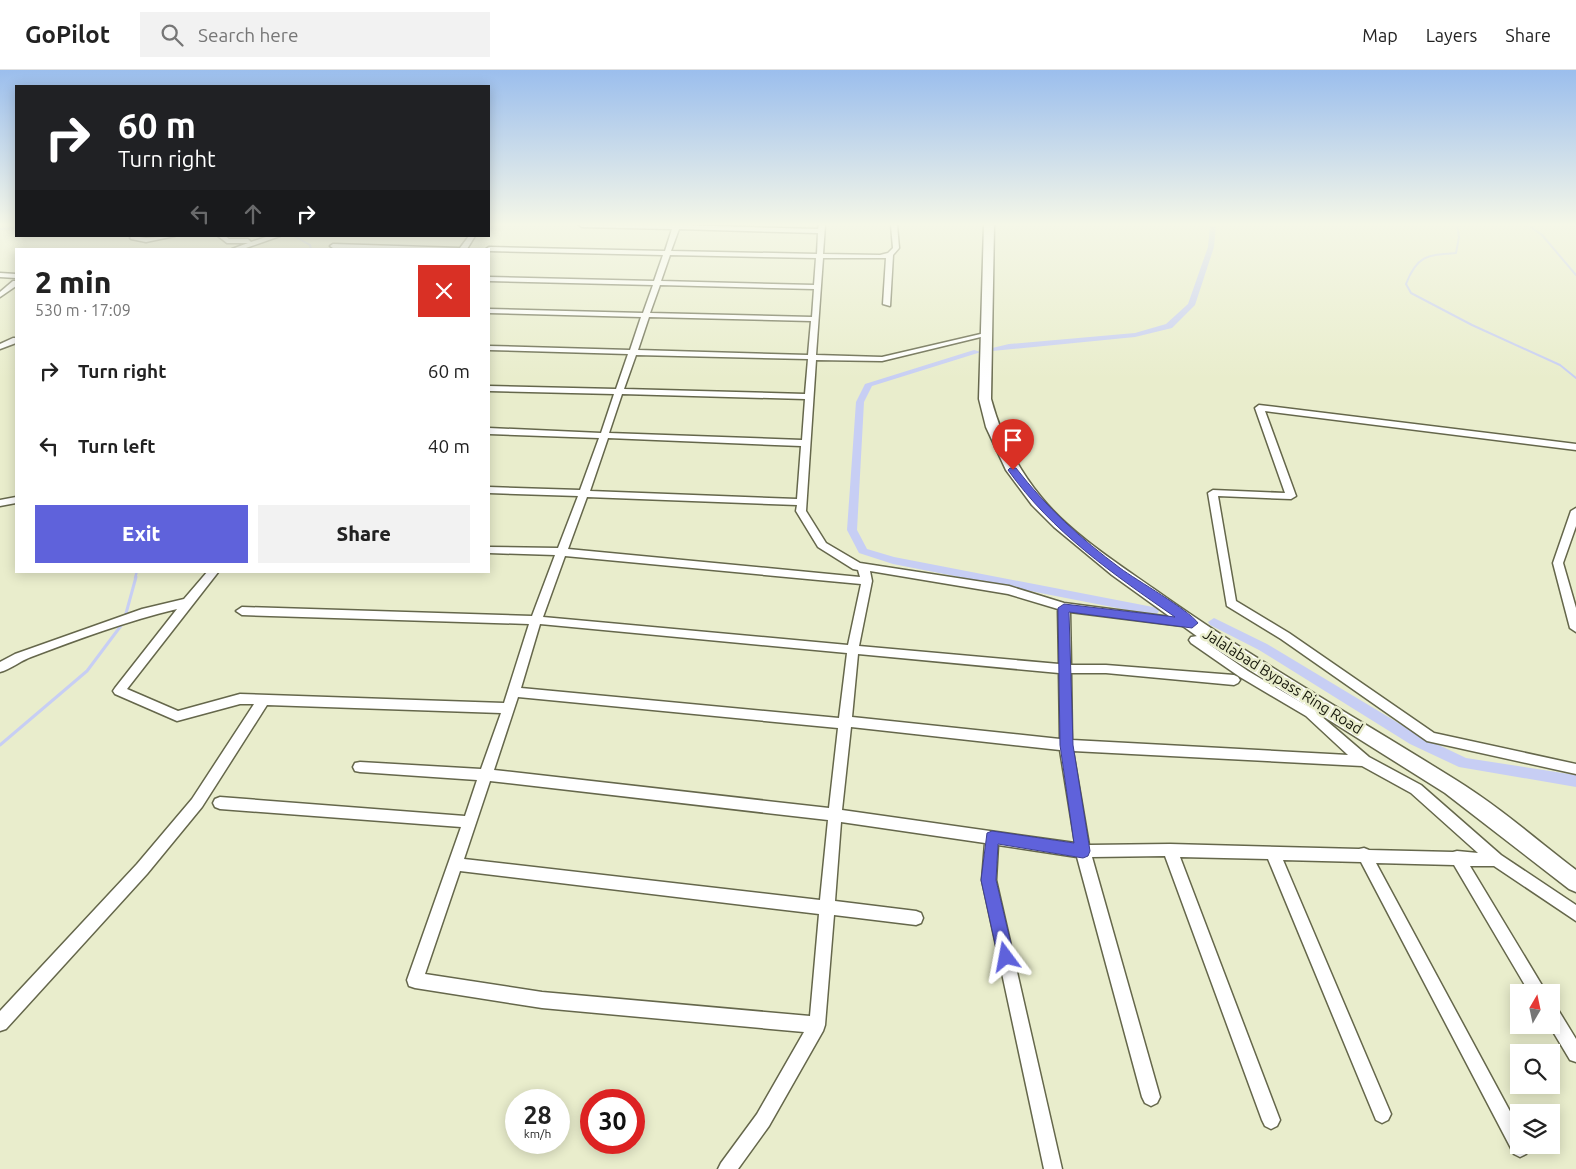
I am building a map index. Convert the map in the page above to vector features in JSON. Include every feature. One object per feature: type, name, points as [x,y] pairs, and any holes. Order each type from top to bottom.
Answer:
[{"type":"highway","name":"Jalalabad Bypass Ring Road","points":[[987,276],[985,398],[992,427],[1013,470],[1037,502],[1058,524],[1117,571],[1211,638],[1452,787],[1576,882]]},
{"type":"street","points":[[658,276],[584,493],[536,620],[509,708],[468,822],[415,980],[542,1000],[817,1025]]},
{"type":"street","points":[[819,276],[801,511],[822,545],[857,566],[865,574]]},
{"type":"street","points":[[887,304],[889,276]]},
{"type":"street","points":[[490,279],[818,287]]},
{"type":"street","points":[[0,295],[15,284]]},
{"type":"street","points":[[490,311],[815,319]]},
{"type":"street","points":[[490,348],[882,359],[985,335]]},
{"type":"street","points":[[0,347],[15,340]]},
{"type":"street","points":[[490,388],[809,397]]},
{"type":"street","points":[[1576,447],[1259,408],[1291,496],[1213,493],[1231,603],[1285,636],[1431,737],[1576,769]]},
{"type":"street","points":[[490,432],[806,443]]},
{"type":"street","points":[[490,490],[801,502]]},
{"type":"street","points":[[0,503],[15,500]]},
{"type":"street","points":[[1576,511],[1558,563],[1576,628]]},
{"type":"street","points":[[490,550],[562,552],[973,583],[1009,590],[1064,608],[1192,623]]},
{"type":"street","points":[[212,573],[119,691],[178,716],[240,699],[509,708]]},
{"type":"street","points":[[727,1169],[763,1120],[817,1025],[845,720],[853,649],[865,574]]},
{"type":"street","points":[[0,668],[19,657],[51,645],[146,612],[188,602]]},
{"type":"street","points":[[1064,608],[1066,745],[1083,851],[1151,1097]]},
{"type":"street","points":[[242,611],[536,620],[1066,669],[1106,669],[1234,680]]},
{"type":"street","points":[[1211,638],[1195,640],[1244,674],[1310,713],[1364,761],[1416,789],[1496,860],[1576,914]]},
{"type":"street","points":[[514,692],[840,723],[845,720],[1066,745],[1364,761]]},
{"type":"street","points":[[0,1023],[142,869],[197,804],[263,700]]},
{"type":"street","points":[[360,767],[486,775],[835,815],[1083,851],[1170,850],[1273,854],[1364,854],[1496,860]]},
{"type":"street","points":[[220,803],[468,822]]},
{"type":"street","points":[[992,837],[989,880],[1053,1169]]},
{"type":"street","points":[[1170,850],[1271,1120]]},
{"type":"street","points":[[1273,854],[1382,1114]]},
{"type":"street","points":[[1364,854],[1510,1129]]},
{"type":"street","points":[[1457,857],[1533,984]]},
{"type":"street","points":[[455,864],[916,918]]},
{"type":"street","points":[[1560,1028],[1576,1054]]},
{"type":"waterway","points":[[992,349],[1135,335],[1169,326],[1191,305],[1201,276]]},
{"type":"waterway","points":[[1409,276],[1406,284],[1411,293],[1472,325],[1560,365],[1576,378]]},
{"type":"waterway","points":[[977,352],[869,384],[860,402],[852,530],[863,551],[893,560],[1153,611]]},
{"type":"waterway","points":[[135,578],[136,573]]},
{"type":"waterway","points":[[125,617],[136,577]]},
{"type":"waterway","points":[[1214,622],[1263,647],[1415,740],[1464,763],[1576,781]]},
{"type":"waterway","points":[[0,745],[87,671],[123,623]]},
{"type":"route","points":[[1006,957],[989,880],[992,837],[1083,851],[1066,745],[1064,608],[1192,623],[1117,571],[1058,524],[1037,502],[1013,470]]}]
